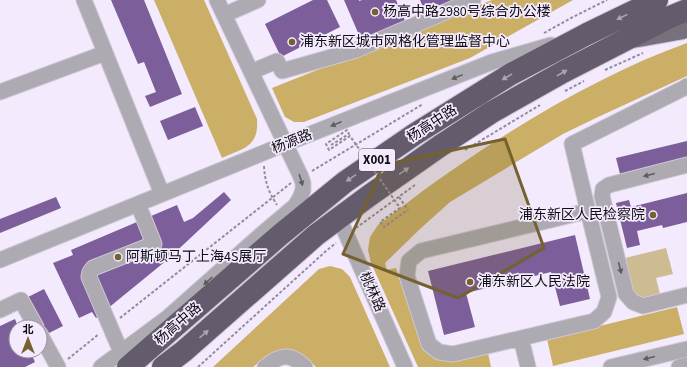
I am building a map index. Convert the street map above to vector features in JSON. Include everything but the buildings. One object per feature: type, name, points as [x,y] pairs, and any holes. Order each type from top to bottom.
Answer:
[{"type":"highway","name":"杨高中路","points":[[127,362],[345,182],[415,134],[510,74],[657,0]]},
{"type":"highway","name":"杨高中路","points":[[163,367],[184,362],[316,235],[343,226],[440,146],[492,112],[563,72],[670,17],[687,10]]},
{"type":"main road","name":"杨高中路","points":[[625,40],[687,28]]},
{"type":"street","points":[[84,0],[162,194]]},
{"type":"street","points":[[217,0],[285,144]]},
{"type":"street","points":[[224,14],[258,0]]},
{"type":"street","points":[[251,72],[277,61],[282,71],[356,50],[473,0]]},
{"type":"street","name":"杨源路","points":[[0,260],[285,144],[492,62],[587,34]]},
{"type":"street","points":[[0,92],[105,53]]},
{"type":"street","points":[[588,211],[421,251],[409,261],[407,276],[429,344],[439,352],[453,354],[594,321],[604,312],[609,297],[572,144],[687,86]]},
{"type":"street","name":"X001","points":[[101,367],[127,362],[167,318],[263,232],[295,206],[303,190],[303,183],[285,144]]},
{"type":"street","points":[[687,165],[609,185],[603,189],[602,196],[626,294],[633,302],[643,306],[687,295]]},
{"type":"street","points":[[127,362],[89,277],[93,268],[154,244],[138,204]]},
{"type":"street","name":"桃林路","points":[[343,226],[404,367]]},
{"type":"street","points":[[0,310],[21,300],[32,319]]},
{"type":"street","points":[[521,338],[528,367]]},
{"type":"street","points":[[48,349],[58,367]]},
{"type":"street","points":[[611,367],[687,349]]},
{"type":"street","points":[[265,367],[272,361],[285,356],[298,360],[306,367]]},
{"type":"street","points":[[678,367],[687,365]]},
{"type":"path","points":[[538,37],[607,0]]},
{"type":"path","points":[[601,72],[649,50]]},
{"type":"path","points":[[563,92],[588,78]]},
{"type":"path","points":[[58,367],[290,183],[424,103]]},
{"type":"path","points":[[465,150],[543,103]]},
{"type":"path","points":[[331,145],[349,134],[346,130],[326,144],[329,150],[350,136],[400,208],[380,222],[384,227],[408,210],[399,197]]},
{"type":"path","points":[[263,153],[264,177],[266,185],[284,215]]},
{"type":"path","points":[[184,362],[326,251],[343,226],[399,197],[416,184]]},
{"type":"highlighted area","points":[[505,139],[544,248],[458,298],[343,254],[383,165]]},
{"type":"shaded area","points":[[154,0],[204,0],[257,119],[257,128],[253,141],[243,149],[222,158]]},
{"type":"shaded area","points":[[492,0],[573,0],[470,58],[304,122],[294,122],[285,117],[272,88]]},
{"type":"shaded area","points":[[687,43],[687,76],[563,134],[450,202],[385,263],[387,270],[396,268],[422,347],[434,357],[452,362],[488,353],[491,367],[418,367],[371,263],[368,250],[370,237],[378,225],[430,185],[544,111],[624,69]]},
{"type":"shaded area","points":[[666,248],[673,274],[656,278],[661,298],[635,299],[621,259]]},
{"type":"shaded area","points":[[330,266],[342,269],[350,277],[390,367],[316,367],[303,355],[287,350],[269,355],[253,367],[213,367],[319,269]]},
{"type":"shaded area","points":[[677,307],[684,334],[553,366],[547,339]]},
{"type":"place","name":"杨高中路2980号综合办公楼","points":[[375,12]]},
{"type":"place","name":"浦东新区城市网格化管理监督中心","points":[[292,42]]},
{"type":"place","name":"浦东新区人民检察院","points":[[653,215]]},
{"type":"place","name":"阿斯顿马丁上海4S展厅","points":[[118,257]]},
{"type":"place","name":"浦东新区人民法院","points":[[470,282]]}]
